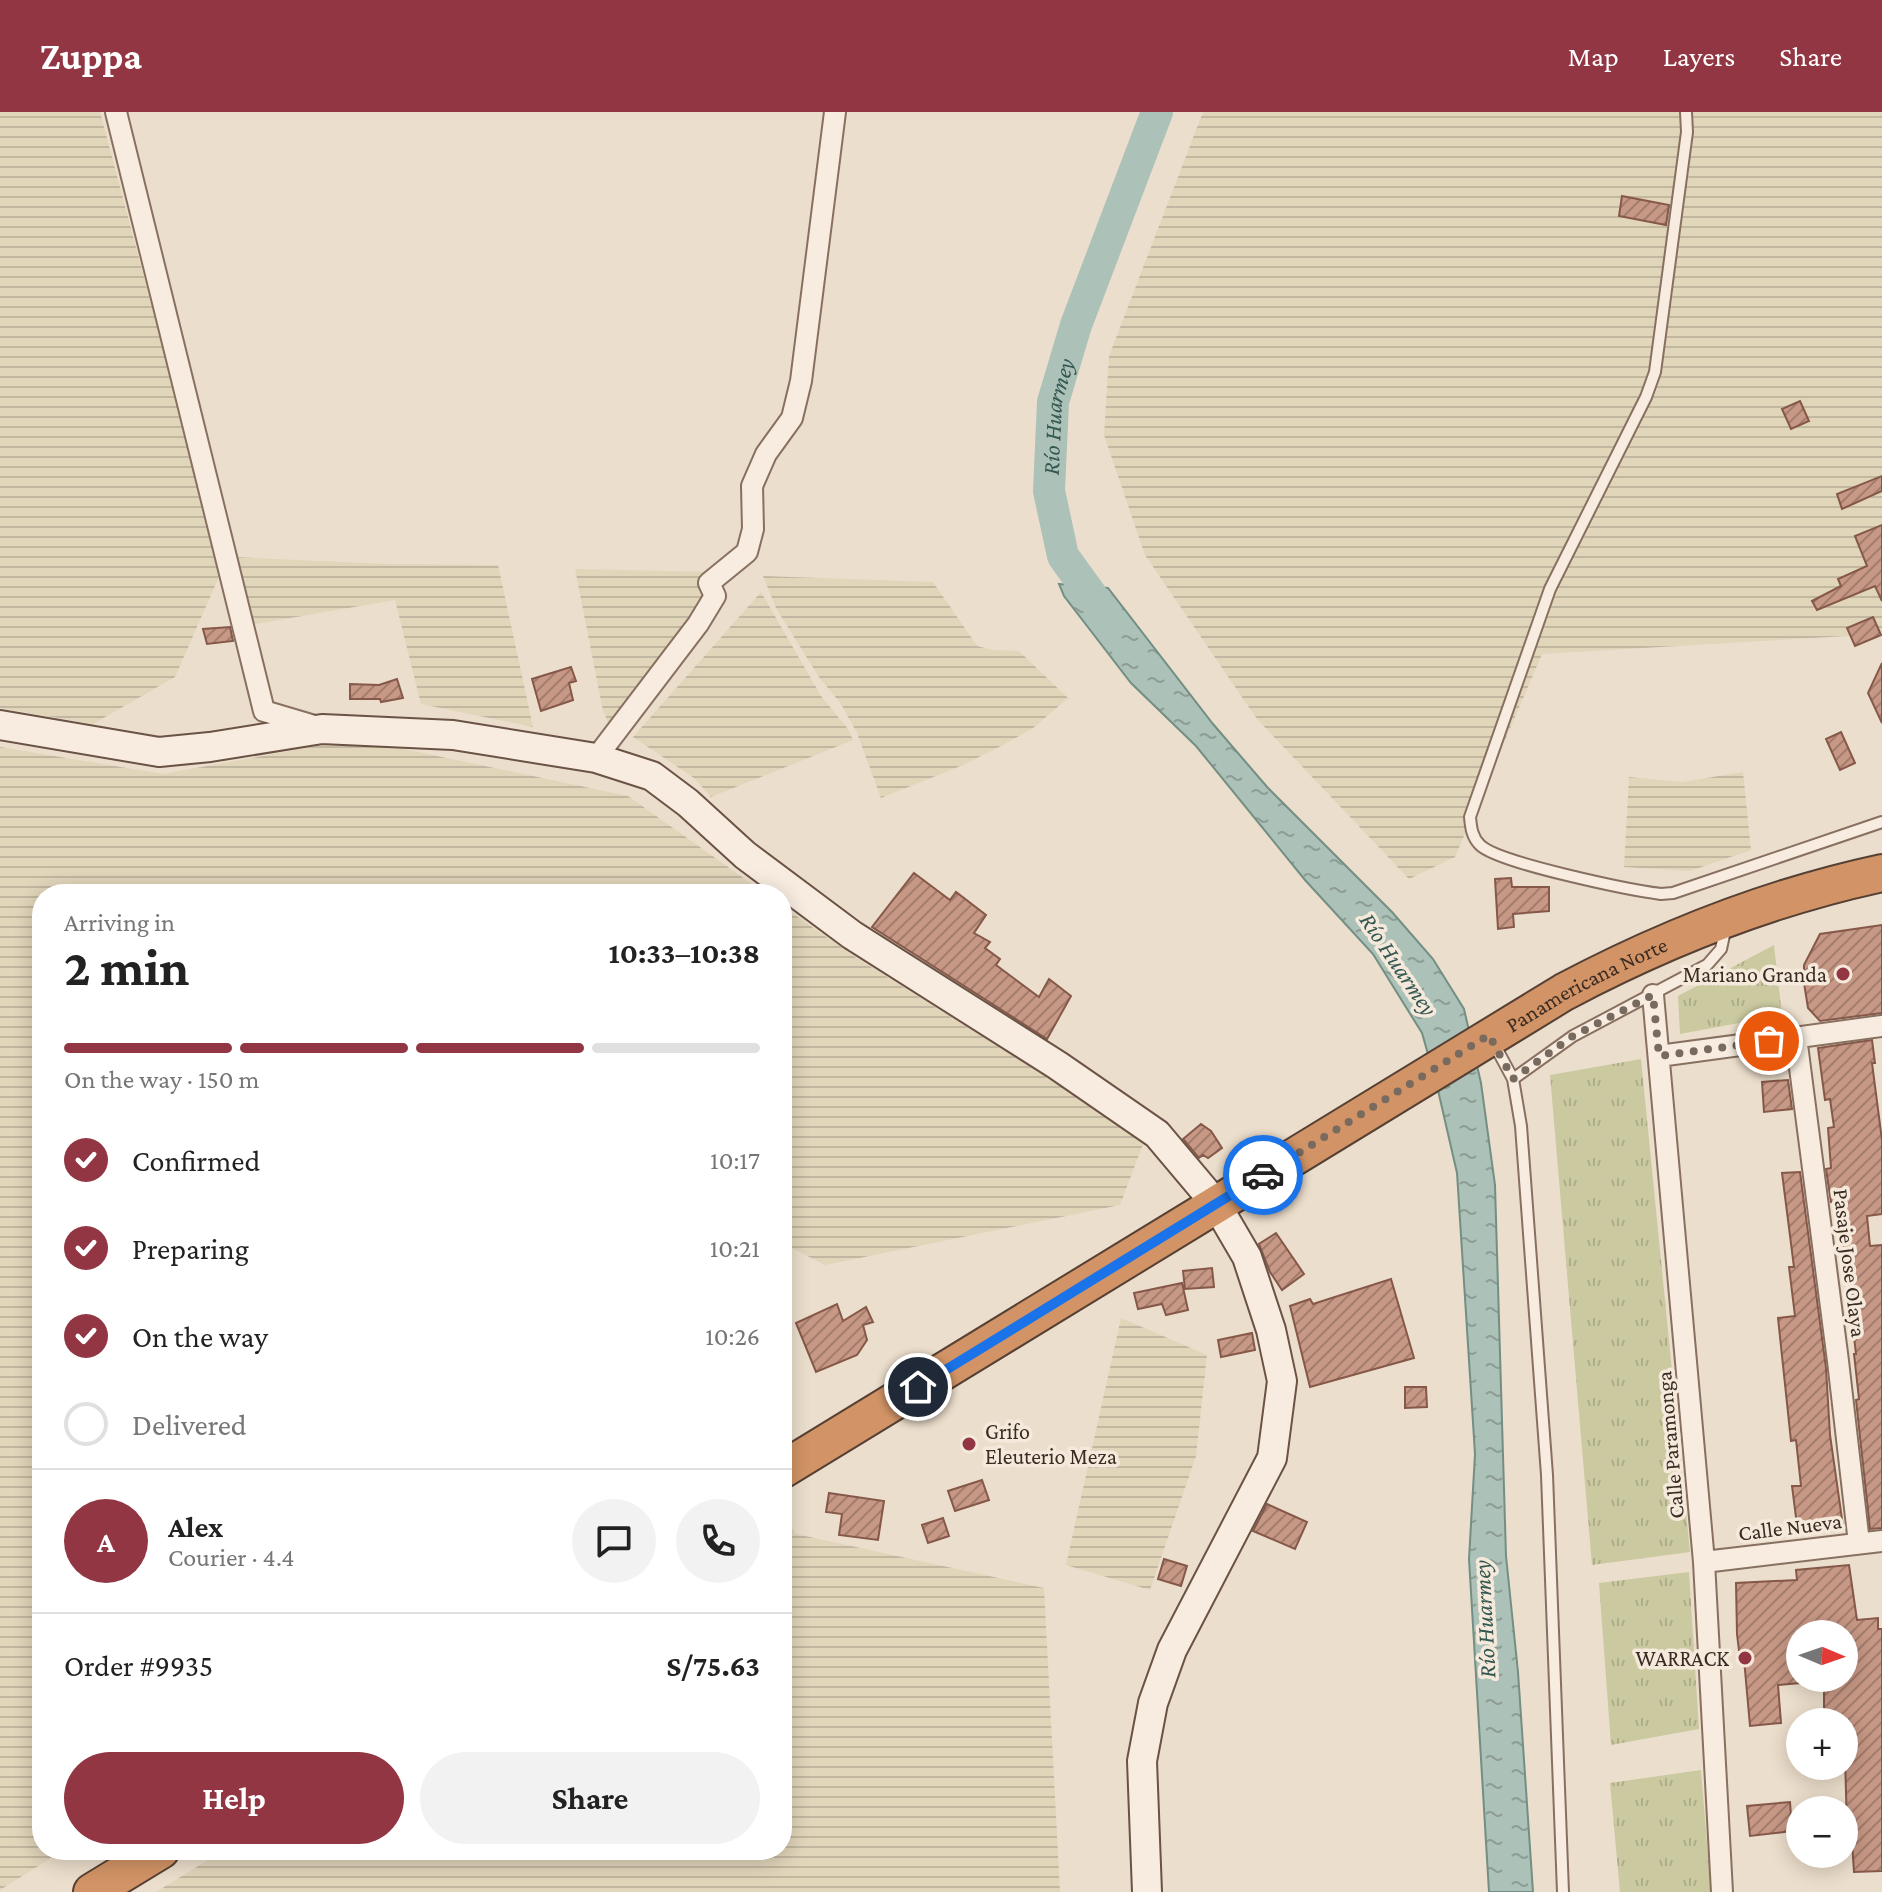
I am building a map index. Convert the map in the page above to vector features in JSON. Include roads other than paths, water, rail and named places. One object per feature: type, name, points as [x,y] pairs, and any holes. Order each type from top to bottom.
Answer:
[{"type":"highway","name":"Panamericana Norte","points":[[792,1464],[1489,1035],[1603,971],[1728,916],[1818,888],[1882,873]]},
{"type":"highway","points":[[92,1892],[145,1860]]},
{"type":"street","points":[[116,112],[264,711],[322,729]]},
{"type":"street","points":[[596,758],[698,624],[715,596],[709,583],[747,552],[753,529],[752,486],[766,454],[792,418],[801,381],[835,112]]},
{"type":"street","points":[[0,725],[159,752],[322,729],[453,735],[596,758],[652,776],[784,884]]},
{"type":"street","points":[[792,890],[852,935],[1057,1065],[1157,1134],[1216,1204],[1247,1257],[1271,1330],[1282,1381],[1272,1458],[1172,1650],[1153,1703],[1142,1761],[1147,1892]]},
{"type":"street","name":"Calle Paramonga","points":[[1653,995],[1704,1562],[1722,1892]]},
{"type":"street","points":[[1659,1056],[1882,1026]]},
{"type":"street","name":"Pasaje Jose Olaya","points":[[1796,1037],[1859,1543]]},
{"type":"street","name":"Calle Nueva","points":[[1704,1562],[1882,1541]]},
{"type":"lane","points":[[1686,112],[1687,132],[1655,372],[1646,397],[1550,589],[1470,817],[1471,831],[1479,844],[1490,853],[1560,873],[1661,894],[1673,893],[1882,822]]},
{"type":"lane","points":[[1513,1079],[1573,1036],[1707,965],[1721,949],[1728,916]]},
{"type":"lane","points":[[1489,1035],[1513,1079],[1521,1126],[1547,1475],[1563,1892]]},
{"type":"water","name":"Río Huarmey","points":[[1059,584],[1108,588],[1213,724],[1268,788],[1392,912],[1433,959],[1464,1009],[1481,1083],[1495,1185],[1506,1556],[1518,1672],[1533,1892],[1489,1892],[1469,1559],[1475,1454],[1457,1173],[1422,1033],[1373,954],[1305,880],[1196,746],[1131,683],[1064,596]]},
{"type":"waterway","name":"Río Huarmey","points":[[1110,621],[1063,556],[1049,491],[1053,402],[1076,325],[1157,112]]},
{"type":"place","name":"Mariano Granda","points":[[1843,974]]},
{"type":"place","name":"Grifo Eleuterio Meza","points":[[969,1444]]},
{"type":"place","name":"WARRACK","points":[[1745,1658]]}]
